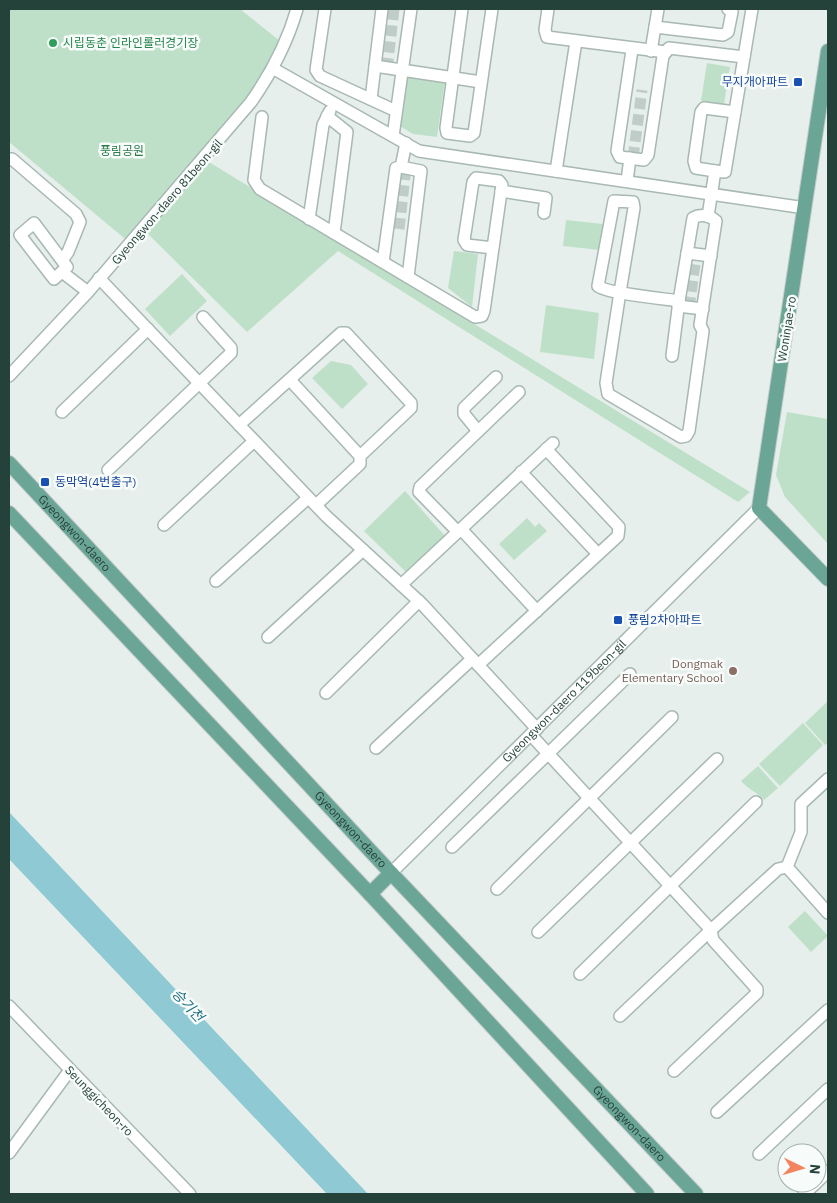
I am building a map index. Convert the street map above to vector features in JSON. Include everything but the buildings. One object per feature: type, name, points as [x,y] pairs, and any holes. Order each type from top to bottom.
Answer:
[{"type":"main road","name":"Woninjae-ro","points":[[759,508],[828,51]]},
{"type":"main road","name":"Gyeongwon-daero","points":[[9,463],[391,873],[696,1194]]},
{"type":"main road","points":[[759,508],[828,579]]},
{"type":"main road","points":[[9,513],[370,894],[647,1194]]},
{"type":"main road","name":"Gyeongwon-daero 119beon-gil","points":[[370,894],[391,873]]},
{"type":"street","name":"Gyeongwon-daero 81beon-gil","points":[[9,376],[88,292],[222,138],[274,69],[285,45],[297,9]]},
{"type":"street","points":[[325,9],[316,70],[320,76],[396,111]]},
{"type":"street","points":[[371,100],[382,9]]},
{"type":"street","points":[[393,136],[411,9]]},
{"type":"street","points":[[462,9],[447,133],[470,136],[474,133],[492,9]]},
{"type":"street","points":[[548,9],[545,30],[547,37],[632,50],[666,52]]},
{"type":"street","points":[[651,51],[658,9]]},
{"type":"street","points":[[655,27],[723,35],[728,32],[732,12],[728,9]]},
{"type":"street","points":[[735,112],[704,108],[701,112],[694,160],[696,168],[725,172],[735,112],[752,9]]},
{"type":"street","points":[[556,171],[576,41]]},
{"type":"street","points":[[632,50],[617,151],[620,157],[644,160],[648,155],[666,52],[669,48],[744,57]]},
{"type":"street","points":[[375,66],[481,82]]},
{"type":"street","points":[[274,69],[419,151],[805,208]]},
{"type":"street","points":[[310,219],[323,125],[334,103]]},
{"type":"street","points":[[327,116],[347,132],[334,233]]},
{"type":"street","points":[[262,117],[254,180],[260,189],[475,317],[482,316],[493,248],[502,185],[499,181],[476,178],[473,182],[464,240],[468,245],[493,248]]},
{"type":"street","points":[[457,156],[460,135]]},
{"type":"street","points":[[383,262],[396,168],[400,167],[406,143]]},
{"type":"street","points":[[618,201],[630,158]]},
{"type":"street","points":[[9,159],[12,159],[76,214],[80,222],[68,252],[63,259]]},
{"type":"street","points":[[488,180],[490,162]]},
{"type":"street","points":[[400,167],[421,171],[408,277]]},
{"type":"street","points":[[708,216],[715,170]]},
{"type":"street","points":[[501,192],[546,198],[544,213]]},
{"type":"street","points":[[672,356],[679,304],[693,218],[698,215],[708,216],[716,221],[703,309],[700,325],[703,331],[689,431],[686,436],[681,437],[608,394],[606,383],[620,292],[634,208],[633,202],[614,201],[611,207],[598,286],[601,289],[620,292],[679,304],[703,309]]},
{"type":"street","points":[[34,223],[63,259],[67,267],[54,279],[20,235],[34,223]]},
{"type":"street","points":[[687,253],[711,256]]},
{"type":"street","points":[[62,272],[88,292]]},
{"type":"street","points":[[99,278],[312,502],[419,601],[475,662],[534,732],[548,754],[711,930],[714,940],[756,989],[757,993],[674,1072]]},
{"type":"street","points":[[108,470],[231,353],[231,348],[203,317]]},
{"type":"street","points":[[62,412],[148,329]]},
{"type":"street","points":[[239,425],[341,333],[346,333],[411,402],[411,408],[360,456]]},
{"type":"street","points":[[478,431],[464,414],[464,408],[496,377]]},
{"type":"street","points":[[216,581],[360,464],[360,456],[290,380]]},
{"type":"street","points":[[519,392],[420,487],[419,492],[537,611]]},
{"type":"street","points":[[164,525],[254,441]]},
{"type":"street","points":[[376,748],[537,611],[618,536],[619,527],[549,446],[401,585]]},
{"type":"street","points":[[522,472],[598,554]]},
{"type":"street","name":"Gyeongwon-daero 119beon-gil","points":[[391,873],[759,508]]},
{"type":"street","points":[[268,637],[363,550]]},
{"type":"street","points":[[326,693],[419,601]]},
{"type":"street","points":[[452,847],[630,674]]},
{"type":"street","points":[[497,889],[590,800],[672,717]]},
{"type":"street","points":[[538,932],[717,759]]},
{"type":"street","points":[[787,867],[801,832],[801,804],[828,779]]},
{"type":"street","points":[[580,974],[756,802]]},
{"type":"street","points":[[787,867],[828,912]]},
{"type":"street","points":[[620,1016],[778,869],[787,867]]},
{"type":"street","name":"Seunggicheon-ro","points":[[9,1006],[190,1194]]},
{"type":"street","points":[[717,1112],[828,1010]]},
{"type":"street","points":[[9,1153],[70,1070]]},
{"type":"street","points":[[759,1154],[828,1089]]},
{"type":"green space","name":"풍림공원","points":[[9,9],[240,9],[285,45],[204,159],[750,492],[738,502],[338,251],[247,332],[143,229],[130,243],[9,142]]},
{"type":"green space","points":[[707,63],[730,67],[724,104],[701,101]]},
{"type":"green space","points":[[401,75],[445,80],[437,137],[413,134],[395,123]]},
{"type":"green space","points":[[566,220],[603,224],[600,250],[563,246]]},
{"type":"green space","points":[[454,251],[478,254],[472,307],[448,288]]},
{"type":"green space","points":[[182,274],[207,301],[170,336],[145,309]]},
{"type":"green space","points":[[546,305],[599,313],[594,359],[540,352]]},
{"type":"green space","points":[[331,361],[351,365],[368,384],[342,409],[312,378]]},
{"type":"green space","points":[[787,412],[828,419],[828,544],[785,497],[776,475]]},
{"type":"green space","points":[[405,491],[445,536],[406,572],[364,531]]},
{"type":"green space","points":[[527,518],[535,527],[539,523],[547,531],[514,560],[499,544]]},
{"type":"green space","points":[[828,701],[828,742],[825,745],[805,723]]},
{"type":"green space","points":[[803,723],[823,745],[780,786],[759,764]]},
{"type":"green space","points":[[758,766],[778,788],[764,800],[741,781]]},
{"type":"green space","points":[[805,911],[828,936],[811,952],[788,927]]},
{"type":"water","name":"승기천","points":[[9,812],[368,1194],[327,1194],[9,859]]},
{"type":"tunnel","points":[[387,69],[394,9]]},
{"type":"tunnel","points":[[633,158],[642,90]]},
{"type":"tunnel","points":[[399,229],[406,168]]},
{"type":"tunnel","points":[[689,308],[695,264]]},
{"type":"place","name":"시립동춘 인라인롤러경기장","points":[[53,43]]},
{"type":"place","name":"무지개아파트","points":[[798,82]]},
{"type":"place","name":"동막역(4번출구)","points":[[45,482]]},
{"type":"place","name":"풍림2차아파트","points":[[618,620]]},
{"type":"place","name":"Dongmak Elementary School","points":[[733,671]]}]
